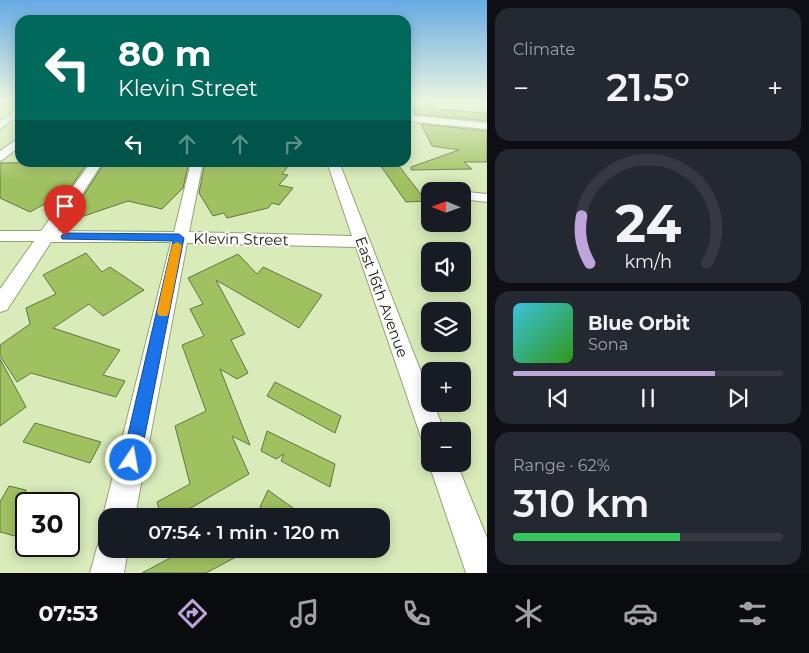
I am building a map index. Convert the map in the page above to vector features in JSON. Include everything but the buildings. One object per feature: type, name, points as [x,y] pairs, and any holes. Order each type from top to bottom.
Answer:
[{"type":"street","points":[[0,157],[15,144]]},
{"type":"street","points":[[0,304],[93,167]]},
{"type":"street","points":[[121,508],[196,167]]},
{"type":"street","name":"East 16th Avenue","points":[[335,167],[428,422]]},
{"type":"street","points":[[471,196],[486,198]]},
{"type":"street","name":"Klevin Street","points":[[0,236],[362,242]]},
{"type":"street","points":[[446,472],[483,573]]},
{"type":"street","points":[[107,573],[110,558]]},
{"type":"slow traffic","points":[[163,312],[177,245]]},
{"type":"route","points":[[65,236],[179,238],[131,460]]}]
